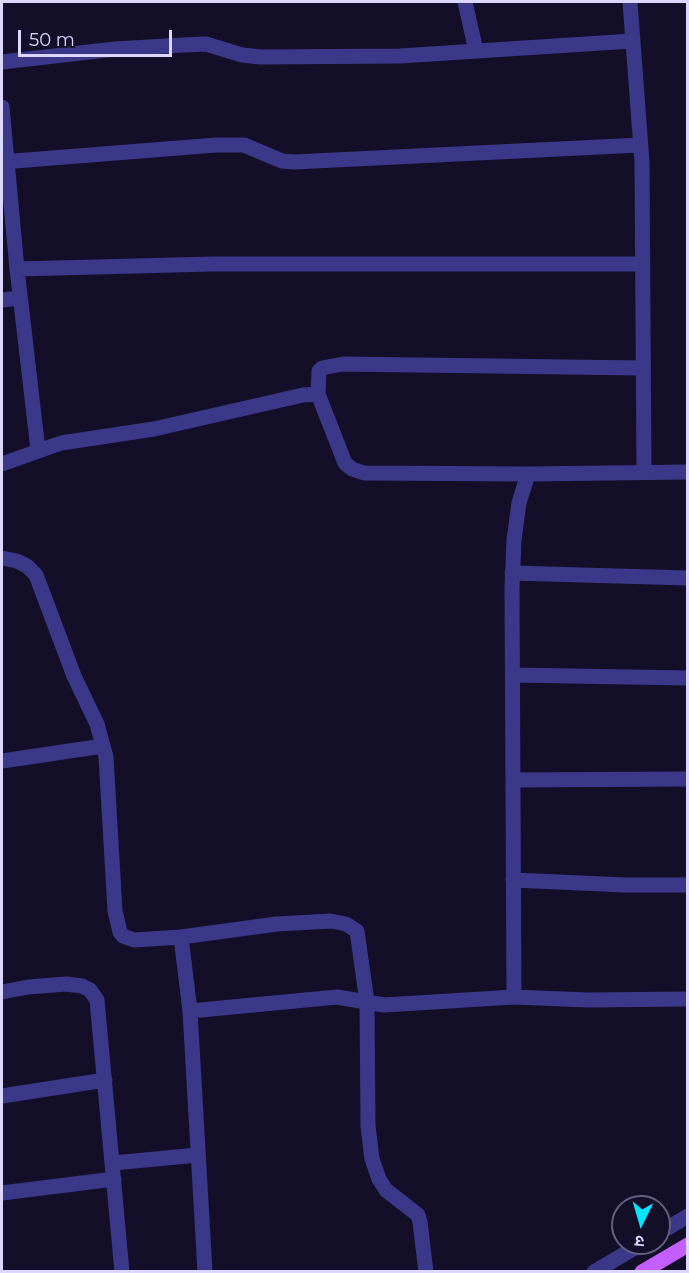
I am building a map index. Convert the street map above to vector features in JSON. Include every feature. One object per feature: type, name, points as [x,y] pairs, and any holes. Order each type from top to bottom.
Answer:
[{"type":"main road","points":[[642,1272],[687,1245]]},
{"type":"street","points":[[465,2],[476,51]]},
{"type":"street","points":[[630,2],[640,145],[644,472]]},
{"type":"street","points":[[2,62],[115,49],[206,44],[242,55],[261,57],[400,56],[632,41]]},
{"type":"street","points":[[2,107],[4,162],[38,450]]},
{"type":"street","points":[[4,162],[216,145],[244,146],[282,161],[294,162],[640,145]]},
{"type":"street","points":[[17,269],[213,264],[643,264]]},
{"type":"street","points":[[2,300],[21,298]]},
{"type":"street","points":[[642,368],[343,364],[319,370],[318,393],[345,463],[352,469],[364,473],[687,472]]},
{"type":"street","points":[[2,464],[61,442],[154,429],[318,393]]},
{"type":"street","points":[[514,997],[512,573],[518,513],[528,474]]},
{"type":"street","points":[[2,558],[17,561],[27,566],[36,575],[74,676],[97,724],[106,757],[115,911],[123,936],[134,940],[181,937],[277,924],[331,921],[346,924],[357,931],[367,1002],[369,1126],[372,1159],[386,1190],[418,1215],[426,1272]]},
{"type":"street","points":[[512,573],[687,578]]},
{"type":"street","points":[[513,675],[687,678]]},
{"type":"street","points":[[2,761],[103,746]]},
{"type":"street","points":[[513,780],[687,779]]},
{"type":"street","points":[[513,880],[687,885]]},
{"type":"street","points":[[181,937],[190,1011],[205,1272]]},
{"type":"street","points":[[2,992],[66,984],[82,986],[90,990],[97,1000],[122,1272]]},
{"type":"street","points":[[190,1011],[337,997],[384,1005],[514,997],[588,1000],[687,999]]},
{"type":"street","points":[[2,1096],[105,1080]]},
{"type":"street","points":[[113,1163],[198,1155]]},
{"type":"street","points":[[2,1193],[114,1179]]},
{"type":"street","points":[[671,1226],[687,1216]]},
{"type":"street","points":[[594,1272],[623,1255]]}]
